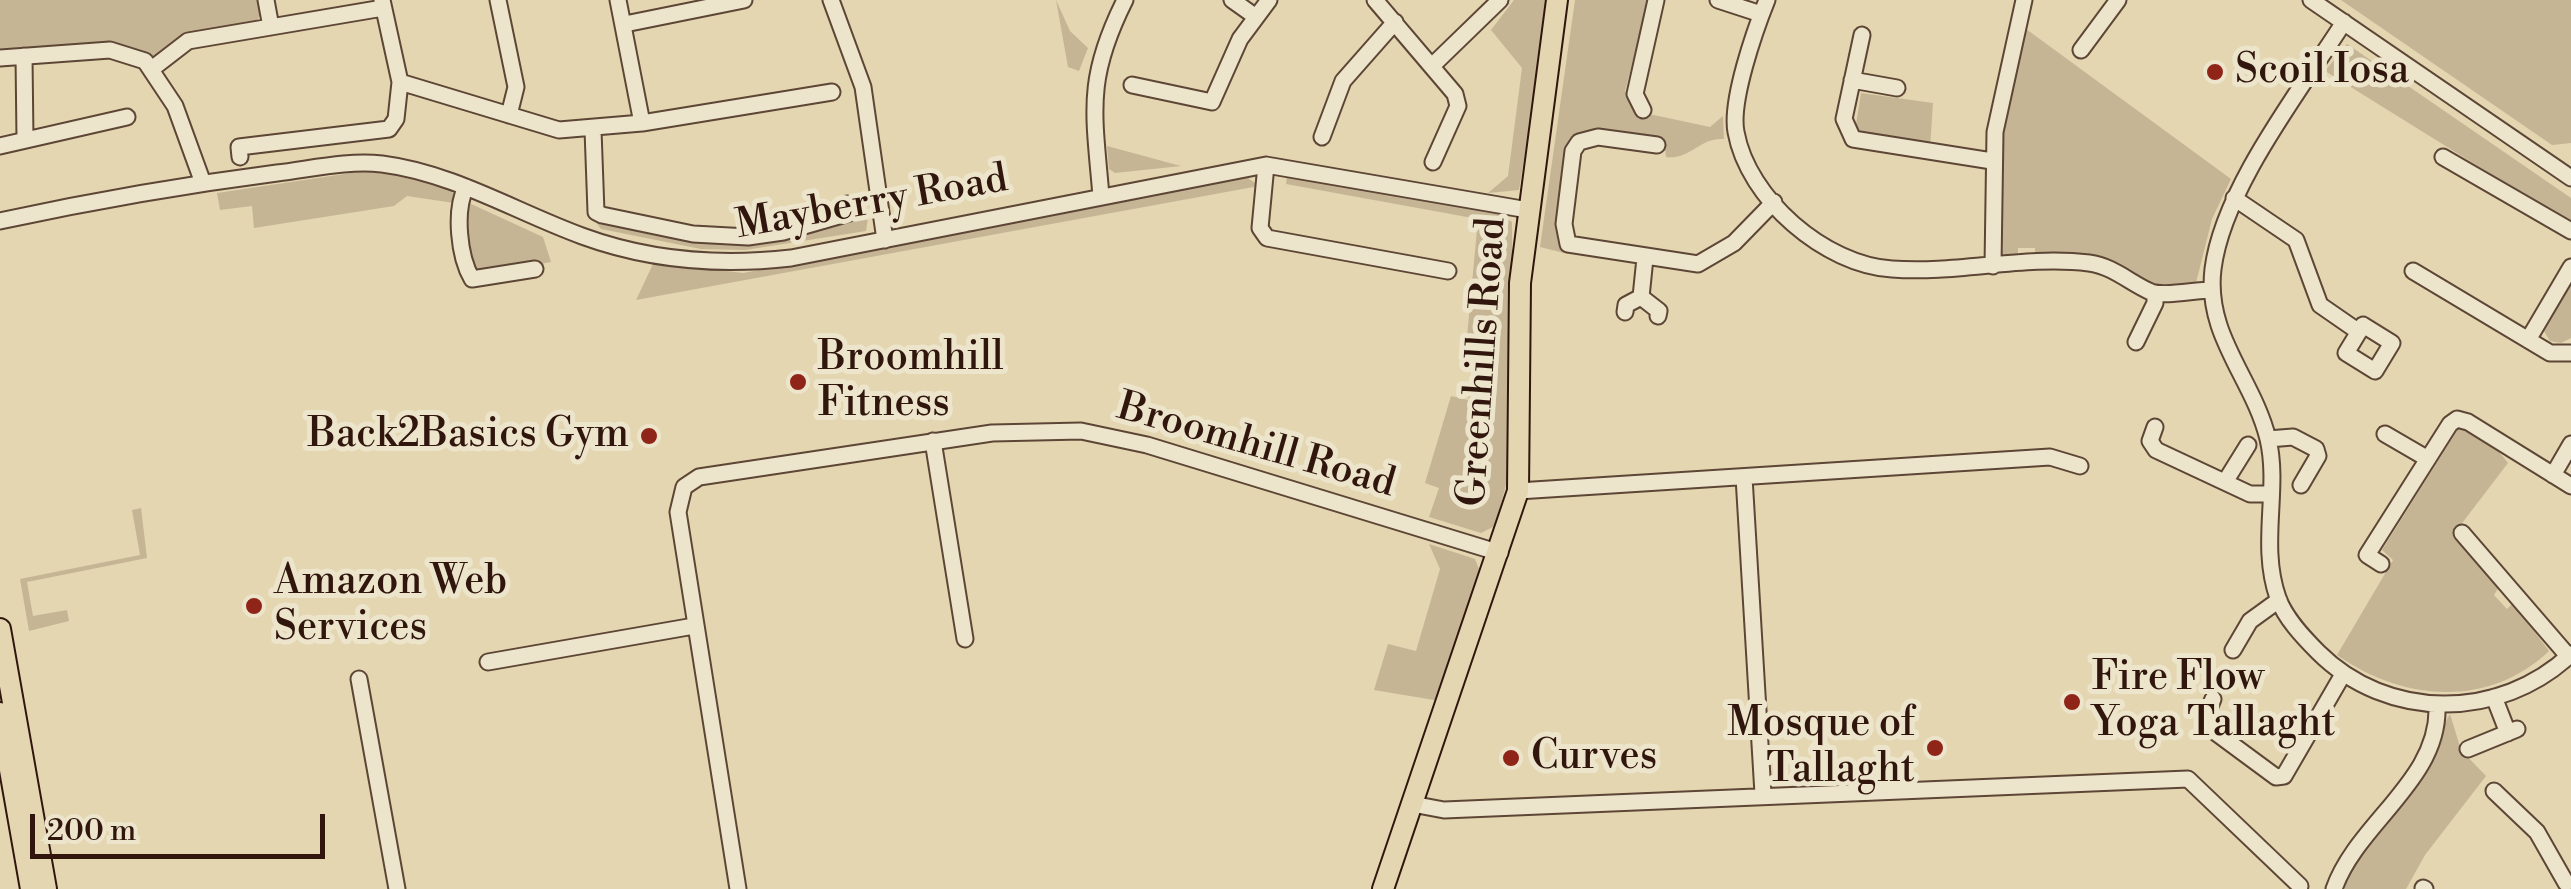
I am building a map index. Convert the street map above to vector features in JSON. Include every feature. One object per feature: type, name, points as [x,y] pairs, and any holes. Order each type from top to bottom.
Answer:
[{"type":"main road","name":"Greenhills Road","points":[[1384,889],[1518,490],[1520,284],[1557,0]]},
{"type":"main road","points":[[0,629],[6,728],[31,889]]},
{"type":"main road","points":[[6,728],[46,889]]},
{"type":"street","points":[[266,0],[271,27]]},
{"type":"street","points":[[498,0],[516,87],[509,116]]},
{"type":"street","points":[[618,0],[642,124]]},
{"type":"street","points":[[625,24],[744,0]]},
{"type":"street","points":[[832,0],[863,87],[886,240]]},
{"type":"street","points":[[1101,196],[1092,121],[1094,82],[1102,49],[1125,0]]},
{"type":"street","points":[[1232,0],[1256,16]]},
{"type":"street","points":[[1132,85],[1212,102],[1256,16],[1270,0]]},
{"type":"street","points":[[1375,0],[1456,94],[1458,106],[1433,162]]},
{"type":"street","points":[[1434,64],[1500,0]]},
{"type":"street","points":[[1643,110],[1635,94],[1656,0]]},
{"type":"street","points":[[1718,0],[1764,7],[1736,104],[1735,131],[1748,168],[1774,202],[1814,239],[1861,263],[1893,270],[2090,263],[2154,294],[2211,290]]},
{"type":"street","points":[[1994,266],[1992,161],[2024,0]]},
{"type":"street","points":[[2081,50],[2118,0]]},
{"type":"street","points":[[2311,0],[2571,178]]},
{"type":"street","points":[[153,68],[188,41],[383,4],[400,82],[396,118],[388,129],[238,147],[240,157]]},
{"type":"street","points":[[1322,136],[1343,81],[1395,22]]},
{"type":"street","points":[[2344,22],[2234,198],[2222,228],[2211,290],[2220,338],[2268,440],[2267,539],[2278,600],[2301,635],[2342,676],[2394,698],[2438,706],[2494,696],[2541,678],[2570,655],[2462,533]]},
{"type":"street","points":[[1862,35],[1844,119],[1853,139],[1992,161]]},
{"type":"street","points":[[0,58],[110,50],[127,53],[153,68],[175,106],[203,183]]},
{"type":"street","points":[[24,56],[25,140]]},
{"type":"street","points":[[1852,80],[1897,88]]},
{"type":"street","points":[[400,82],[559,130],[642,124],[832,92]]},
{"type":"street","points":[[0,146],[127,118]]},
{"type":"street","points":[[593,130],[596,212],[602,215],[693,234],[748,237],[783,232],[850,213],[847,204]]},
{"type":"street","points":[[1657,145],[1598,137],[1579,142],[1573,151],[1564,224],[1568,244],[1576,249],[1698,264],[1717,256],[1774,202]]},
{"type":"street","points":[[2443,157],[2571,231]]},
{"type":"street","name":"Mayberry Road","points":[[0,221],[203,183],[365,163],[404,169],[466,187],[584,237],[689,260],[756,262],[1266,165],[1528,210]]},
{"type":"street","points":[[1266,165],[1260,228],[1267,238],[1448,271]]},
{"type":"street","points":[[466,187],[459,209],[466,268],[472,279],[535,269]]},
{"type":"street","points":[[2234,198],[2296,240],[2320,306],[2359,332]]},
{"type":"street","points":[[1640,297],[1645,258]]},
{"type":"street","points":[[2528,340],[2571,267]]},
{"type":"street","points":[[2413,271],[2550,353],[2571,353]]},
{"type":"street","points":[[2136,342],[2155,303],[2154,294]]},
{"type":"street","points":[[1625,312],[1626,305],[1640,297]]},
{"type":"street","points":[[1640,297],[1659,311],[1658,316]]},
{"type":"street","points":[[2381,564],[2367,555],[2450,424],[2457,420],[2468,422],[2571,486]]},
{"type":"street","points":[[2155,427],[2150,441],[2156,450],[2250,494],[2268,494]]},
{"type":"street","name":"Broomhill Road","points":[[738,889],[694,626],[678,502],[684,487],[700,477],[933,440],[1002,432],[1081,431],[1162,450],[1500,553]]},
{"type":"street","points":[[2384,434],[2428,459]]},
{"type":"street","points":[[2268,440],[2292,437],[2316,448],[2318,456],[2301,485]]},
{"type":"street","points":[[933,440],[965,638]]},
{"type":"street","points":[[2553,476],[2571,444]]},
{"type":"street","points":[[2226,482],[2246,449]]},
{"type":"street","points":[[1518,490],[2050,458],[2080,466]]},
{"type":"street","points":[[1744,477],[1764,794]]},
{"type":"street","points":[[2233,650],[2250,621],[2278,600]]},
{"type":"street","points":[[488,662],[694,626]]},
{"type":"street","points":[[2213,699],[2208,711],[2211,730],[2276,777],[2284,776],[2342,676]]},
{"type":"street","points":[[359,679],[397,889]]},
{"type":"street","points":[[2468,748],[2512,731],[2494,696]]},
{"type":"street","points":[[2334,889],[2370,826],[2431,748],[2438,706]]},
{"type":"street","points":[[1412,804],[1444,810],[1764,794],[2188,780],[2300,886]]},
{"type":"street","points":[[2494,791],[2537,832],[2563,884]]},
{"type":"shaded area","points":[[0,0],[259,0],[261,14],[255,23],[175,44],[154,58],[117,43],[0,53]]},
{"type":"shaded area","points":[[1056,0],[1070,31],[1088,48],[1079,71],[1068,67]]},
{"type":"shaded area","points":[[1514,0],[1550,0],[1519,190],[1488,193],[1508,176],[1522,68],[1491,30]]},
{"type":"shaded area","points":[[1575,0],[1649,0],[1625,91],[1635,111],[1710,127],[1723,116],[1724,139],[1666,157],[1664,140],[1604,133],[1577,138],[1561,242],[1568,254],[1540,247]]},
{"type":"shaded area","points":[[2341,0],[2571,0],[2571,143],[2552,145]]},
{"type":"shaded area","points":[[2022,26],[2231,179],[2212,219],[2196,283],[2153,285],[2035,256],[2035,248],[2018,248],[2018,256],[2007,257],[1999,251],[1999,141]]},
{"type":"shaded area","points":[[2347,44],[2571,198],[2571,224],[2325,71]]},
{"type":"shaded area","points":[[1861,93],[1933,103],[1930,148],[1873,140],[1855,131]]},
{"type":"shaded area","points":[[1107,146],[1181,166],[1115,173],[1109,169]]},
{"type":"shaded area","points":[[371,170],[446,187],[455,195],[454,203],[407,196],[394,206],[254,228],[252,206],[220,210],[217,193]]},
{"type":"shaded area","points":[[1244,175],[1259,186],[636,300],[654,262],[743,273]]},
{"type":"shaded area","points":[[1287,175],[1495,212],[1512,222],[1513,459],[1495,526],[1481,533],[1429,517],[1439,488],[1425,483],[1451,396],[1468,400],[1479,348],[1467,337],[1478,219],[1286,184]]},
{"type":"shaded area","points":[[469,203],[543,237],[551,262],[486,274],[471,268],[463,210]]},
{"type":"shaded area","points":[[869,211],[866,231],[745,250],[701,249],[601,229],[593,218],[744,246],[858,218]]},
{"type":"shaded area","points":[[2571,279],[2571,338],[2561,343],[2550,341],[2542,328]]},
{"type":"shaded area","points":[[2460,426],[2496,448],[2508,463],[2453,535],[2499,587],[2494,595],[2507,609],[2513,603],[2549,651],[2525,670],[2499,683],[2472,690],[2417,689],[2389,682],[2337,655],[2393,560],[2382,550]]},
{"type":"shaded area","points":[[141,508],[147,558],[27,582],[33,616],[67,610],[69,621],[29,631],[20,579],[140,555],[132,510]]},
{"type":"shaded area","points":[[1429,544],[1475,559],[1481,574],[1440,701],[1374,690],[1388,644],[1416,651],[1440,569]]},
{"type":"shaded area","points":[[2450,714],[2461,750],[2486,776],[2425,855],[2406,889],[2345,889],[2341,884],[2372,830],[2379,834]]},
{"type":"place","name":"Scoil Iosa","points":[[2215,72]]},
{"type":"place","name":"Broomhill Fitness","points":[[798,382]]},
{"type":"place","name":"Back2Basics Gym","points":[[649,436]]},
{"type":"place","name":"Amazon Web Services","points":[[254,606]]},
{"type":"place","name":"Fire Flow Yoga Tallaght","points":[[2072,702]]},
{"type":"place","name":"Mosque of Tallaght","points":[[1935,748]]},
{"type":"place","name":"Curves","points":[[1511,758]]}]
